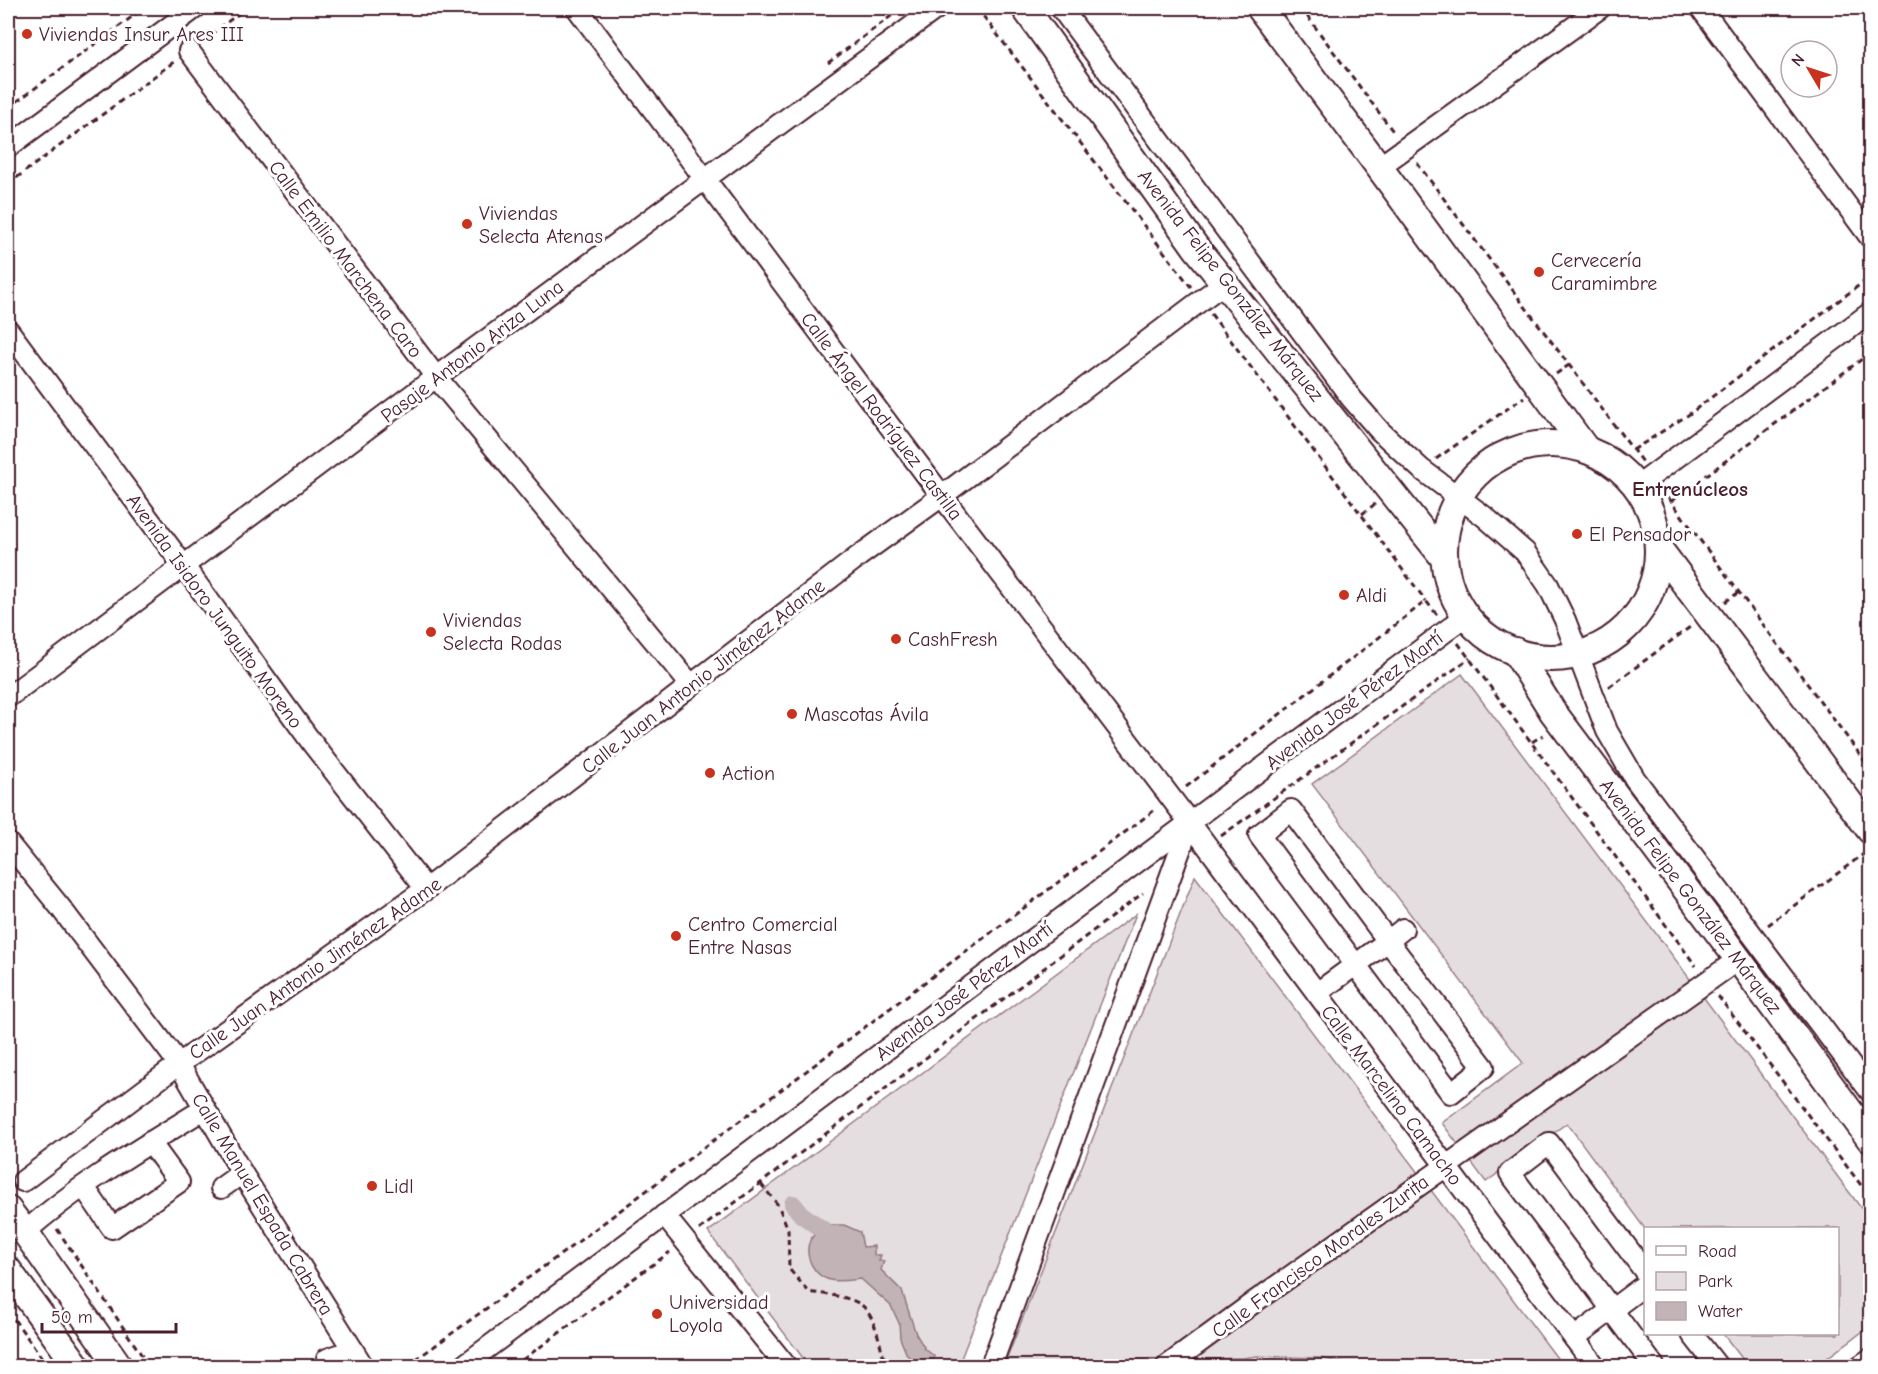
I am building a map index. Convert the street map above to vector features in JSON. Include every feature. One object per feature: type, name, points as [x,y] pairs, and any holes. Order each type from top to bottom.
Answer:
[{"type":"main road","name":"Avenida Felipe González Márquez","points":[[1025,8],[1197,249],[1444,558]]},
{"type":"main road","points":[[1260,8],[1585,448]]},
{"type":"main road","points":[[1551,443],[1585,448],[1645,480],[1645,498],[1655,523],[1659,549],[1653,583],[1638,613],[1614,638],[1568,658],[1548,658],[1515,651],[1457,623],[1444,558],[1448,523],[1462,491],[1486,466],[1516,449],[1551,443]]},
{"type":"main road","points":[[1659,549],[1870,830]]},
{"type":"main road","name":"Avenida Felipe González Márquez","points":[[1515,651],[1561,721],[1870,1139]]},
{"type":"main road","points":[[8,1210],[119,1366]]},
{"type":"main road","points":[[8,1270],[77,1366]]},
{"type":"street","points":[[8,147],[195,8]]},
{"type":"street","name":"Calle Ángel Rodríguez Castilla","points":[[577,8],[1190,823]]},
{"type":"street","name":"Pasaje Antonio Ariza Luna","points":[[8,697],[436,377],[937,8]]},
{"type":"street","points":[[1060,8],[1352,399],[1380,431],[1421,470],[1485,517],[1525,552],[1548,585],[1565,620],[1607,731],[1635,779],[1870,1091]]},
{"type":"street","points":[[1379,167],[1600,8]]},
{"type":"street","points":[[1701,8],[1870,237]]},
{"type":"street","name":"Calle Emilio Marchena Caro","points":[[189,51],[436,377],[692,685]]},
{"type":"street","name":"Calle Juan Antonio Jiménez Adame","points":[[22,1181],[179,1064],[426,889],[859,556],[1224,283]]},
{"type":"street","points":[[1645,480],[1870,313]]},
{"type":"street","name":"Avenida Isidoro Junguito Moreno","points":[[8,330],[312,743],[426,889]]},
{"type":"street","name":"Avenida José Pérez Martí","points":[[463,1366],[1457,623]]},
{"type":"street","points":[[1291,810],[1395,935],[1484,1066],[1451,1093],[1260,835],[1291,810]]},
{"type":"street","points":[[991,1366],[1190,823]]},
{"type":"street","name":"Calle Marcelino Camacho","points":[[1190,823],[1596,1366]]},
{"type":"street","name":"Calle Manuel Espada Cabrera","points":[[8,843],[60,907],[179,1064],[242,1173],[358,1358]]},
{"type":"street","points":[[1317,993],[1395,935]]},
{"type":"street","name":"Calle Francisco Morales Zurita","points":[[1167,1366],[1739,959]]},
{"type":"street","points":[[25,1232],[46,1213],[150,1142],[204,1109]]},
{"type":"street","points":[[84,1187],[112,1228],[179,1182],[150,1142]]},
{"type":"street","points":[[1644,1270],[1549,1143],[1510,1173],[1654,1366]]},
{"type":"street","points":[[221,1188],[242,1173]]},
{"type":"street","points":[[664,1215],[786,1366]]},
{"type":"street","points":[[1574,1338],[1644,1285]]},
{"type":"street","points":[[1693,1335],[1717,1366]]},
{"type":"street","points":[[327,1359],[358,1358]]},
{"type":"street","points":[[1860,1366],[1870,1359]]},
{"type":"path","points":[[8,108],[144,8]]},
{"type":"path","points":[[8,184],[246,8]]},
{"type":"path","points":[[1301,8],[1633,450],[1645,480],[1672,501],[1870,768]]},
{"type":"path","points":[[1633,450],[1688,415],[1870,277]]},
{"type":"path","points":[[1672,501],[1870,353]]},
{"type":"path","points":[[1421,470],[1569,365]]},
{"type":"path","points":[[1362,514],[1392,492]]},
{"type":"path","points":[[1594,698],[1739,592]]},
{"type":"path","points":[[407,1366],[586,1236],[1171,798],[1426,601],[1457,623],[1470,658],[1707,981],[1870,1197]]},
{"type":"path","points":[[1207,846],[1470,658]]},
{"type":"path","points":[[1532,742],[1561,721]]},
{"type":"path","points":[[1753,937],[1870,849]]},
{"type":"path","points":[[514,1366],[761,1184],[1000,1000],[1170,873]]},
{"type":"path","points":[[761,1184],[778,1205],[788,1229],[789,1269],[809,1292],[840,1297],[862,1305],[877,1329],[885,1364],[888,1366]]},
{"type":"path","points":[[46,1213],[149,1366]]},
{"type":"path","points":[[8,1311],[48,1366]]},
{"type":"green space","points":[[1462,674],[1870,1220],[1870,1326],[1816,1366],[1748,1366],[1724,1335],[1839,1335],[1839,1227],[1644,1228],[1567,1123],[1486,1182],[1442,1123],[1523,1063],[1312,784]]},
{"type":"green space","points":[[1195,876],[1563,1366],[1366,1366],[1319,1358],[1257,1356],[1154,1361],[1121,1359],[1111,1366],[1004,1366]]},
{"type":"green space","points":[[1136,914],[958,1366],[809,1366],[708,1232]]},
{"type":"water","points":[[830,1225],[844,1225],[860,1232],[863,1247],[874,1246],[874,1255],[881,1255],[879,1261],[884,1261],[881,1270],[902,1291],[916,1334],[925,1349],[934,1356],[932,1366],[920,1366],[907,1355],[900,1338],[899,1323],[891,1306],[861,1279],[831,1280],[815,1271],[809,1258],[809,1244],[817,1232]]},
{"type":"waterway","points":[[793,1204],[801,1214],[823,1230],[835,1248]]},
{"type":"place","name":"Viviendas Insur Ares III","points":[[27,34]]},
{"type":"place","name":"Viviendas Selecta Atenas","points":[[467,224]]},
{"type":"place","name":"Cervecería Caramimbre","points":[[1539,272]]},
{"type":"place","name":"El Pensador","points":[[1577,534]]},
{"type":"place","name":"Aldi","points":[[1344,595]]},
{"type":"place","name":"Viviendas Selecta Rodas","points":[[431,632]]},
{"type":"place","name":"CashFresh","points":[[896,639]]},
{"type":"place","name":"Mascotas Ávila","points":[[792,714]]},
{"type":"place","name":"Action","points":[[710,773]]},
{"type":"place","name":"Centro Comercial Entre Nasas","points":[[676,936]]},
{"type":"place","name":"Lidl","points":[[372,1186]]},
{"type":"place","name":"Universidad Loyola","points":[[657,1314]]},
{"type":"district","name":"Entrenúcleos","points":[[1690,489]]}]
